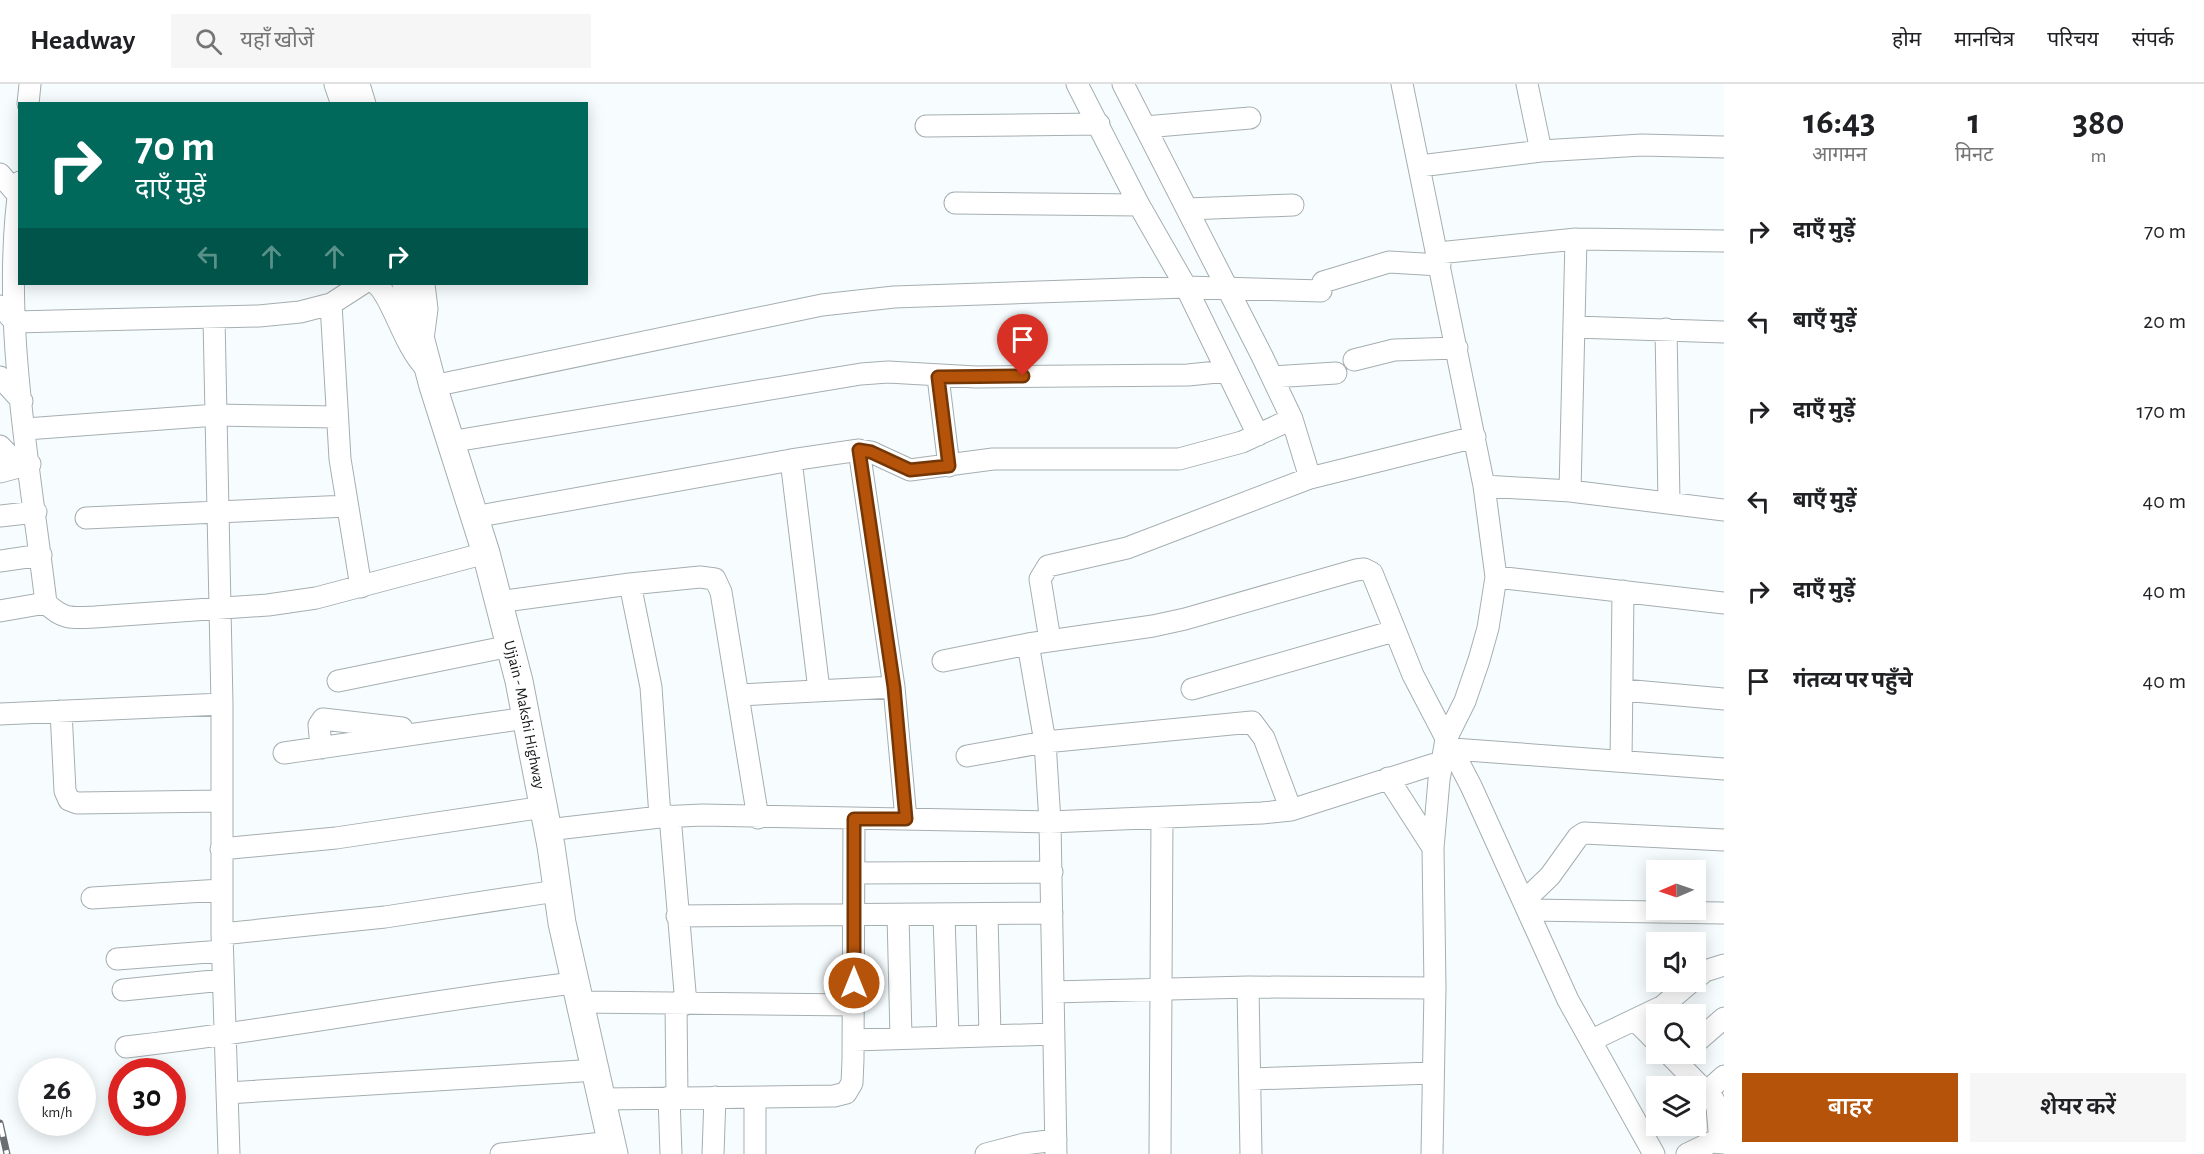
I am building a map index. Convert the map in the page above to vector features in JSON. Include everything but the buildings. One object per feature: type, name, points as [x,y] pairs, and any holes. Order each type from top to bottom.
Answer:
[{"type":"main road","points":[[338,84],[344,102]]},
{"type":"main road","name":"Ujjain - Makshi Highway","points":[[406,285],[431,379],[486,554],[510,646],[545,818],[556,891],[613,1148]]},
{"type":"street","points":[[28,102],[30,84]]},
{"type":"street","points":[[359,84],[364,102]]},
{"type":"street","points":[[1077,84],[1139,205],[1186,287],[1258,435]]},
{"type":"street","points":[[1123,84],[1272,376],[1292,419],[1310,478]]},
{"type":"street","points":[[1402,84],[1475,438],[1496,577],[1488,628],[1479,660],[1447,750],[1433,848],[1435,988],[1432,1154]]},
{"type":"street","points":[[1527,84],[1541,151]]},
{"type":"street","points":[[1145,127],[1250,118]]},
{"type":"street","points":[[926,126],[1099,124]]},
{"type":"street","points":[[1420,166],[1541,151],[1642,146],[1724,147]]},
{"type":"street","points":[[0,174],[18,188]]},
{"type":"street","points":[[16,467],[26,429],[15,322],[14,256],[18,202]]},
{"type":"street","points":[[955,203],[1139,205]]},
{"type":"street","points":[[1187,209],[1293,205]]},
{"type":"street","points":[[1570,491],[1576,239]]},
{"type":"street","points":[[377,285],[384,291],[406,343],[431,379],[822,305],[894,297],[1186,287],[1322,286],[1389,262],[1439,259],[1576,239],[1724,241]]},
{"type":"street","points":[[0,306],[15,322],[214,318],[300,312],[331,304],[360,285]]},
{"type":"street","points":[[422,345],[427,309],[424,285]]},
{"type":"street","points":[[331,304],[337,417],[347,506],[361,587]]},
{"type":"street","points":[[214,318],[222,704],[222,943],[230,1154]]},
{"type":"street","points":[[1575,327],[1724,332]]},
{"type":"street","points":[[1666,329],[1669,502]]},
{"type":"street","points":[[1354,360],[1394,350],[1457,348]]},
{"type":"street","points":[[450,442],[861,374],[888,372],[938,377],[1188,375],[1227,371]]},
{"type":"street","points":[[1272,376],[1336,373]]},
{"type":"street","points":[[0,377],[22,401]]},
{"type":"street","points":[[938,377],[949,466]]},
{"type":"street","points":[[26,429],[216,415],[337,417]]},
{"type":"street","points":[[474,517],[791,460],[859,450],[871,452],[910,470],[993,459],[1179,459],[1208,453],[1258,435],[1292,419]]},
{"type":"street","points":[[1050,640],[1040,579],[1048,566],[1126,548],[1310,478],[1475,438]]},
{"type":"street","points":[[0,446],[16,467],[36,512],[46,603],[57,614],[73,618],[268,604],[361,587],[486,554]]},
{"type":"street","points":[[859,450],[894,687],[906,819]]},
{"type":"street","points":[[791,460],[819,690]]},
{"type":"street","points":[[1484,486],[1570,491],[1724,510]]},
{"type":"street","points":[[86,518],[347,506]]},
{"type":"street","points":[[0,516],[36,512]]},
{"type":"street","points":[[0,561],[41,555]]},
{"type":"street","points":[[943,662],[1050,640],[1153,627],[1185,620],[1362,569],[1373,575],[1394,631],[1447,750],[1528,905],[1568,1000],[1654,1154]]},
{"type":"street","points":[[498,602],[630,584],[700,577],[715,579],[721,592],[758,818]]},
{"type":"street","points":[[1496,577],[1724,603]]},
{"type":"street","points":[[630,584],[651,687],[677,916],[681,1004],[671,1154]]},
{"type":"street","points":[[1621,761],[1623,591]]},
{"type":"street","points":[[0,610],[46,603]]},
{"type":"street","points":[[1192,689],[1394,631]]},
{"type":"street","points":[[986,1154],[1024,1144],[1056,1147],[1050,822],[1045,742],[1028,644]]},
{"type":"street","points":[[338,681],[510,646]]},
{"type":"street","points":[[739,695],[894,687]]},
{"type":"street","points":[[1623,690],[1724,699]]},
{"type":"street","points":[[0,714],[222,704]]},
{"type":"street","points":[[61,711],[65,791],[69,800],[77,803],[221,801]]},
{"type":"street","points":[[284,753],[321,748],[319,725],[322,719],[429,731],[526,718]]},
{"type":"street","points":[[968,756],[1045,742],[1252,722],[1264,738],[1291,810]]},
{"type":"street","points":[[221,849],[545,818],[665,817],[1050,822],[1162,819],[1291,810],[1388,778],[1447,750],[1724,769]]},
{"type":"street","points":[[1388,778],[1433,848]]},
{"type":"street","points":[[603,1099],[755,1098],[834,1096],[846,1093],[852,1083],[854,1040],[854,819]]},
{"type":"street","points":[[1160,1154],[1162,819]]},
{"type":"street","points":[[1528,905],[1578,837],[1584,833],[1724,840]]},
{"type":"street","points":[[854,873],[1052,872]]},
{"type":"street","points":[[92,898],[221,890]]},
{"type":"street","points":[[117,959],[556,891]]},
{"type":"street","points":[[1528,905],[1722,914]]},
{"type":"street","points":[[677,916],[944,916],[1052,913]]},
{"type":"street","points":[[898,915],[901,1037]]},
{"type":"street","points":[[987,915],[990,1035]]},
{"type":"street","points":[[944,916],[948,1036]]},
{"type":"street","points":[[1706,971],[1724,965]]},
{"type":"street","points":[[123,990],[223,980]]},
{"type":"street","points":[[1053,992],[1248,987],[1435,988]]},
{"type":"street","points":[[1248,987],[1251,1154]]},
{"type":"street","points":[[1592,1040],[1636,1021],[1662,1006],[1679,992]]},
{"type":"street","points":[[126,1047],[225,1036],[386,1008],[577,993],[681,1004],[854,1005]]},
{"type":"street","points":[[1706,1034],[1724,1018]]},
{"type":"street","points":[[1636,1021],[1646,1031]]},
{"type":"street","points":[[854,1040],[1054,1034]]},
{"type":"street","points":[[1684,1064],[1717,1107],[1722,1135],[1687,1154]]},
{"type":"street","points":[[227,1093],[597,1070]]},
{"type":"street","points":[[1251,1079],[1433,1073]]},
{"type":"street","points":[[1707,1092],[1724,1076]]},
{"type":"street","points":[[713,1154],[715,1097]]},
{"type":"street","points":[[755,1098],[755,1154]]},
{"type":"street","points":[[501,1154],[613,1148]]},
{"type":"railway","points":[[0,1123],[7,1154]]},
{"type":"route","points":[[854,983],[854,819],[906,819],[894,687],[859,450],[871,452],[910,470],[949,466],[938,377],[1023,376]]}]
